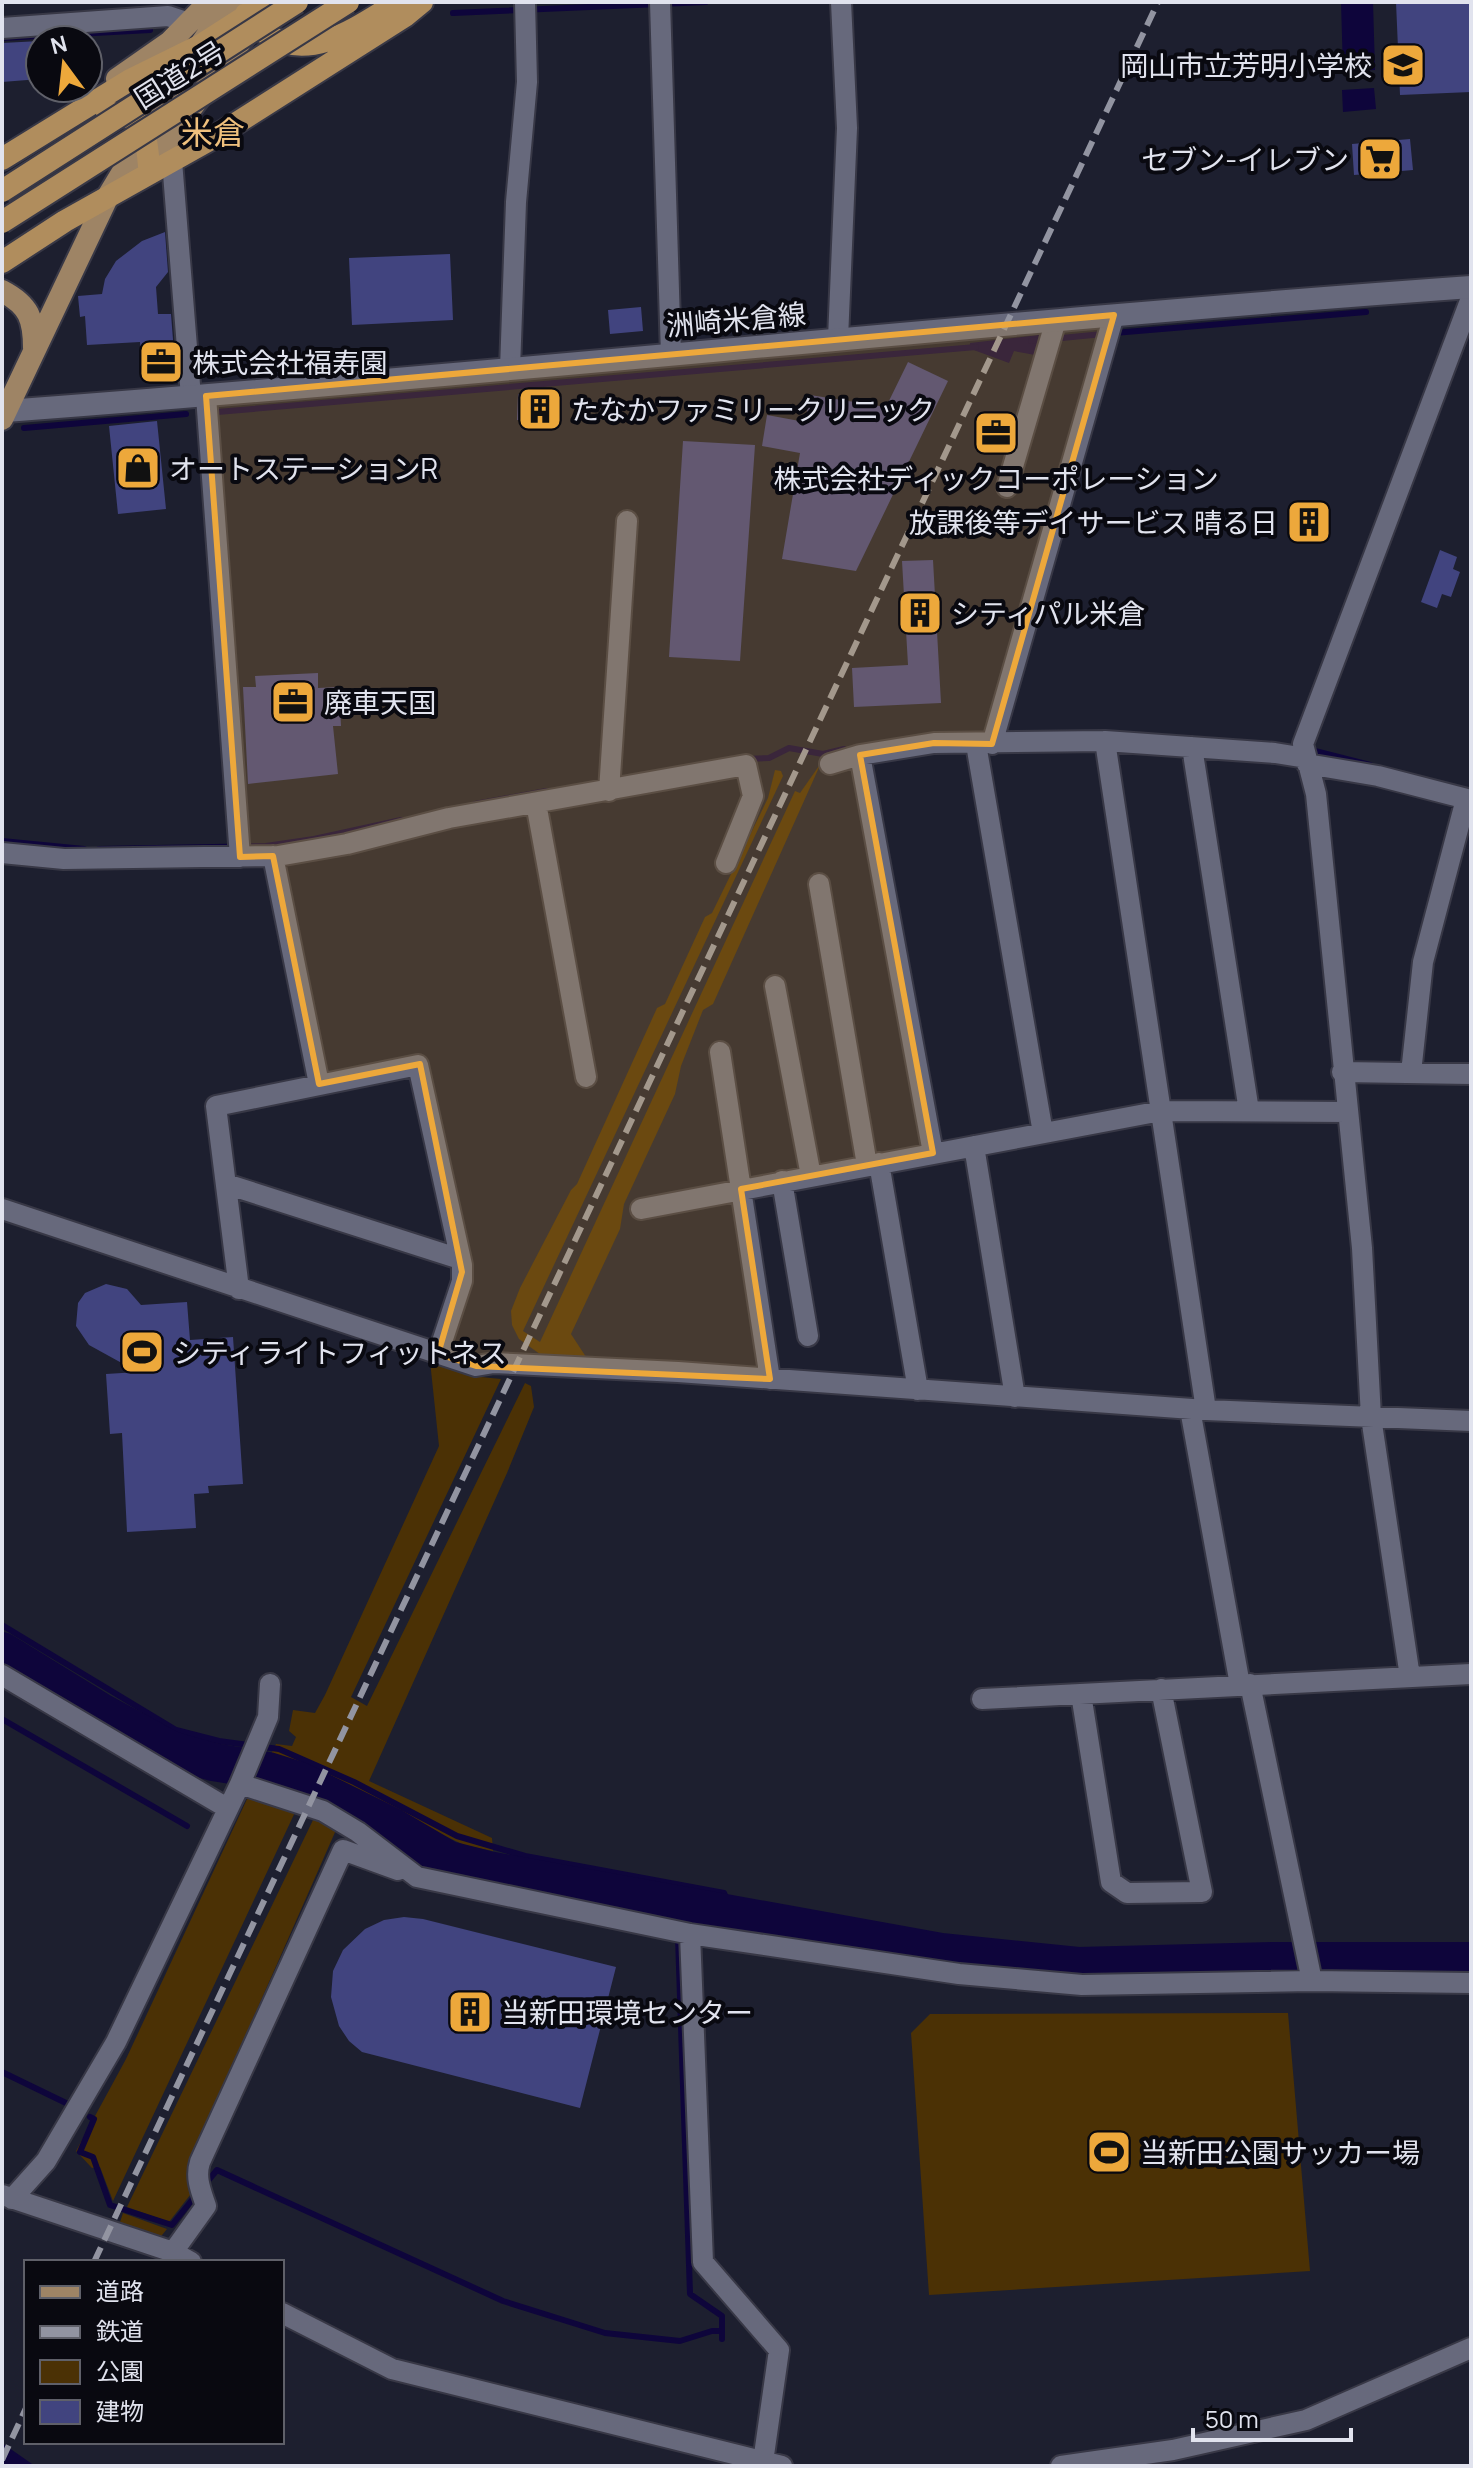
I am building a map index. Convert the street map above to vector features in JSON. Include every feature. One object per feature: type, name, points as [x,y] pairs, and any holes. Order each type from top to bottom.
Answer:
[{"type":"highway","name":"国道2号","points":[[2,191],[297,2]]},
{"type":"highway","name":"国道2号","points":[[2,222],[348,2]]},
{"type":"highway","points":[[243,11],[276,40],[313,45],[347,32],[399,2]]},
{"type":"highway","points":[[2,262],[144,172],[172,161],[213,138],[405,16],[422,2]]},
{"type":"highway","points":[[2,159],[130,80],[201,45],[243,11],[267,3]]},
{"type":"highway","points":[[59,123],[99,114],[124,113],[140,124],[145,133],[144,172]]},
{"type":"main road","points":[[59,123],[170,42],[175,14],[209,2]]},
{"type":"main road","points":[[89,234],[144,172],[243,11]]},
{"type":"main road","points":[[3,414],[107,198],[201,45]]},
{"type":"main road","name":"洲崎米倉線","points":[[3,414],[838,339],[1052,332],[1111,327],[1471,287]]},
{"type":"main road","points":[[2,291],[28,311],[34,326],[34,349]]},
{"type":"street","points":[[838,339],[847,128],[841,2]]},
{"type":"street","points":[[660,6],[671,355]]},
{"type":"street","points":[[510,369],[516,202],[527,82],[525,7]]},
{"type":"street","points":[[2,28],[175,14]]},
{"type":"street","points":[[172,161],[198,397],[239,850]]},
{"type":"street","points":[[1410,1677],[1371,1417],[1362,1248],[1316,794],[1303,744],[1471,298]]},
{"type":"street","points":[[1043,1133],[984,744],[1111,327]]},
{"type":"street","points":[[1007,487],[1052,332]]},
{"type":"street","points":[[610,784],[627,521]]},
{"type":"street","points":[[1105,741],[1161,1111],[1198,1409],[1245,1684],[1312,1977]]},
{"type":"street","points":[[830,764],[860,755],[934,743],[1105,741],[1275,753],[1468,800],[1423,962],[1411,1073]]},
{"type":"street","points":[[1192,747],[1249,1111]]},
{"type":"street","points":[[860,755],[933,1153]]},
{"type":"street","points":[[2,853],[64,859],[239,850],[273,856],[347,844],[449,818],[536,803],[610,784],[746,765],[753,796],[726,863]]},
{"type":"street","points":[[536,803],[586,1077]]},
{"type":"street","points":[[273,856],[319,1084]]},
{"type":"street","points":[[819,884],[918,1390]]},
{"type":"street","points":[[775,986],[811,1176]]},
{"type":"street","points":[[720,1052],[770,1379]]},
{"type":"street","points":[[239,1289],[216,1106],[418,1065],[460,1259],[462,1281],[438,1354]]},
{"type":"street","points":[[1342,1072],[1471,1074]]},
{"type":"street","points":[[641,1209],[1161,1111],[1347,1112]]},
{"type":"street","points":[[974,1146],[1015,1397]]},
{"type":"street","points":[[782,1181],[808,1336]]},
{"type":"street","points":[[226,1184],[460,1259]]},
{"type":"street","points":[[2,1209],[476,1366],[494,1363],[1198,1409],[1471,1421]]},
{"type":"street","points":[[982,1699],[1471,1674]]},
{"type":"street","points":[[2,1675],[227,1808]]},
{"type":"street","points":[[270,1684],[268,1717],[241,1781],[116,2042],[46,2161],[7,2197],[182,2257],[206,2206],[197,2171],[200,2162],[343,1850],[417,1877],[681,1932],[959,1974],[1082,1985],[1312,1977],[1471,1983]]},
{"type":"street","points":[[1081,1694],[1111,1882],[1127,1893],[1202,1892],[1161,1689]]},
{"type":"street","points":[[241,1781],[323,1811],[358,1832],[417,1877]]},
{"type":"street","points":[[284,2314],[392,2369],[772,2464],[779,2350],[703,2262],[681,1932]]},
{"type":"street","points":[[1061,2466],[1173,2450],[1306,2420],[1471,2348]]},
{"type":"highlighted area","points":[[1114,315],[992,744],[934,743],[860,755],[933,1153],[741,1189],[770,1379],[476,1366],[438,1354],[462,1272],[420,1064],[319,1084],[273,856],[240,857],[206,396]]},
{"type":"green space","points":[[821,763],[713,1004],[703,1010],[681,1066],[675,1094],[624,1204],[620,1229],[571,1334],[588,1360],[544,1357],[519,1339],[512,1325],[511,1311],[520,1288],[577,1184],[657,1008],[665,1004],[705,917],[712,913],[768,798],[775,770],[781,771],[783,776],[523,1331],[540,1342],[795,791],[800,793]]},
{"type":"green space","points":[[430,1361],[481,1377],[501,1379],[351,1697],[367,1706],[525,1383],[531,1386],[534,1407],[507,1473],[369,1781],[492,1838],[493,1851],[464,1845],[293,1763],[269,1758],[276,1744],[292,1746],[296,1737],[289,1731],[293,1710],[315,1713],[325,1695],[439,1446]]},
{"type":"green space","points":[[248,1797],[297,1808],[113,2201],[100,2167],[92,2168],[76,2151],[126,2059]]},
{"type":"green space","points":[[313,1820],[330,1824],[336,1830],[188,2166],[194,2190],[169,2222],[127,2207]]},
{"type":"green space","name":"当新田公園サッカー場","points":[[1288,2013],[1310,2271],[929,2295],[911,2033],[930,2014]]},
{"type":"green space","points":[[123,2213],[167,2229],[158,2240],[118,2228]]},
{"type":"shaded area","points":[[1341,2],[1373,2],[1375,70],[1343,71]]},
{"type":"shaded area","points":[[1374,88],[1376,109],[1343,112],[1342,90]]},
{"type":"shaded area","points":[[1039,335],[1035,355],[1014,351],[1009,363],[971,349],[970,343]]},
{"type":"shaded area","points":[[2,2443],[35,2466],[2,2466]]},
{"type":"building","points":[[1396,2],[1471,2],[1471,92],[1400,95]]},
{"type":"building","points":[[24,42],[24,80],[2,82],[2,43]]},
{"type":"building","points":[[1410,139],[1413,170],[1354,175],[1352,144]]},
{"type":"building","points":[[165,232],[168,272],[156,287],[158,314],[171,314],[176,378],[143,381],[140,342],[87,345],[85,316],[80,317],[78,296],[102,294],[105,279],[116,261],[142,241]]},
{"type":"building","points":[[450,254],[453,320],[352,325],[349,258]]},
{"type":"building","points":[[641,307],[643,331],[610,334],[608,310]]},
{"type":"building","points":[[908,362],[948,381],[856,571],[782,559],[800,453],[762,446],[767,415],[805,422],[810,395],[886,407]]},
{"type":"building","name":"たなかファミリークリニック","points":[[518,394],[562,397],[561,423],[517,420]]},
{"type":"building","points":[[984,417],[1011,427],[1005,448],[976,438]]},
{"type":"building","points":[[157,421],[166,509],[118,514],[109,426]]},
{"type":"building","points":[[683,441],[755,445],[740,661],[669,657]]},
{"type":"building","name":"放課後等デイサービス 晴る日","points":[[1301,508],[1325,516],[1317,537],[1294,529]]},
{"type":"building","points":[[1440,550],[1457,557],[1453,569],[1460,572],[1451,597],[1442,594],[1437,608],[1421,602]]},
{"type":"building","name":"シティパル米倉","points":[[933,560],[941,703],[854,707],[852,668],[908,665],[902,561]]},
{"type":"building","points":[[318,673],[318,688],[339,687],[341,726],[333,726],[338,774],[248,784],[243,687],[256,687],[255,676]]},
{"type":"building","points":[[106,1284],[127,1289],[141,1305],[187,1302],[190,1340],[233,1337],[243,1484],[208,1486],[209,1493],[194,1494],[196,1528],[127,1532],[122,1433],[110,1434],[106,1374],[138,1372],[89,1345],[76,1326],[78,1303],[85,1293]]},
{"type":"building","name":"当新田環境センター","points":[[404,1917],[423,1919],[616,1967],[580,2108],[362,2052],[349,2041],[339,2026],[331,1997],[333,1971],[343,1950],[365,1929],[384,1920]]},
{"type":"waterway","points":[[453,13],[706,2]]},
{"type":"waterway","points":[[2,38],[150,30]]},
{"type":"waterway","points":[[1114,333],[1366,312]]},
{"type":"waterway","points":[[1031,341],[1103,334]]},
{"type":"waterway","points":[[217,412],[976,347]]},
{"type":"waterway","points":[[24,428],[186,414]]},
{"type":"waterway","points":[[747,759],[769,758],[789,748],[823,754],[844,749]]},
{"type":"waterway","points":[[1311,750],[1370,765]]},
{"type":"waterway","points":[[475,804],[546,791]]},
{"type":"waterway","points":[[99,849],[266,846],[401,820]]},
{"type":"waterway","points":[[2,841],[84,849]]},
{"type":"waterway","points":[[2,1625],[176,1730],[219,1741],[279,1749],[354,1782],[457,1836],[525,1856],[724,1893],[733,1915]]},
{"type":"waterway","points":[[2,1651],[101,1712],[171,1750],[300,1781],[393,1827],[449,1860],[488,1870],[941,1952],[1078,1966],[1275,1961],[1471,1961]]},
{"type":"waterway","points":[[2,1719],[187,1826]]},
{"type":"waterway","points":[[677,1905],[677,1926]]},
{"type":"waterway","points":[[678,1937],[690,2294],[722,2316],[722,2339]]},
{"type":"waterway","points":[[2,2072],[66,2103]]},
{"type":"waterway","points":[[90,2117],[94,2119],[80,2152],[93,2157],[110,2205],[172,2225],[196,2195]]},
{"type":"waterway","points":[[206,2183],[217,2170],[503,2301],[605,2333],[680,2341],[722,2331]]},
{"type":"railway","points":[[95,2260],[1158,2]]},
{"type":"railway","points":[[2,2460],[24,2412]]},
{"type":"place","name":"岡山市立芳明小学校","points":[[1403,65]]},
{"type":"place","name":"セブン-イレブン","points":[[1380,159]]},
{"type":"place","name":"株式会社福寿園","points":[[161,362]]},
{"type":"place","name":"たなかファミリークリニック","points":[[540,409]]},
{"type":"place","name":"株式会社ディックコーポレーション","points":[[996,433]]},
{"type":"place","name":"オートステーションR","points":[[138,468]]},
{"type":"place","name":"放課後等デイサービス 晴る日","points":[[1309,522]]},
{"type":"place","name":"シティパル米倉","points":[[920,613]]},
{"type":"place","name":"廃車天国","points":[[293,702]]},
{"type":"place","name":"シティライトフィットネス","points":[[142,1352]]},
{"type":"place","name":"当新田環境センター","points":[[470,2012]]},
{"type":"place","name":"当新田公園サッカー場","points":[[1109,2152]]},
{"type":"district","name":"米倉","points":[[213,132]]}]
